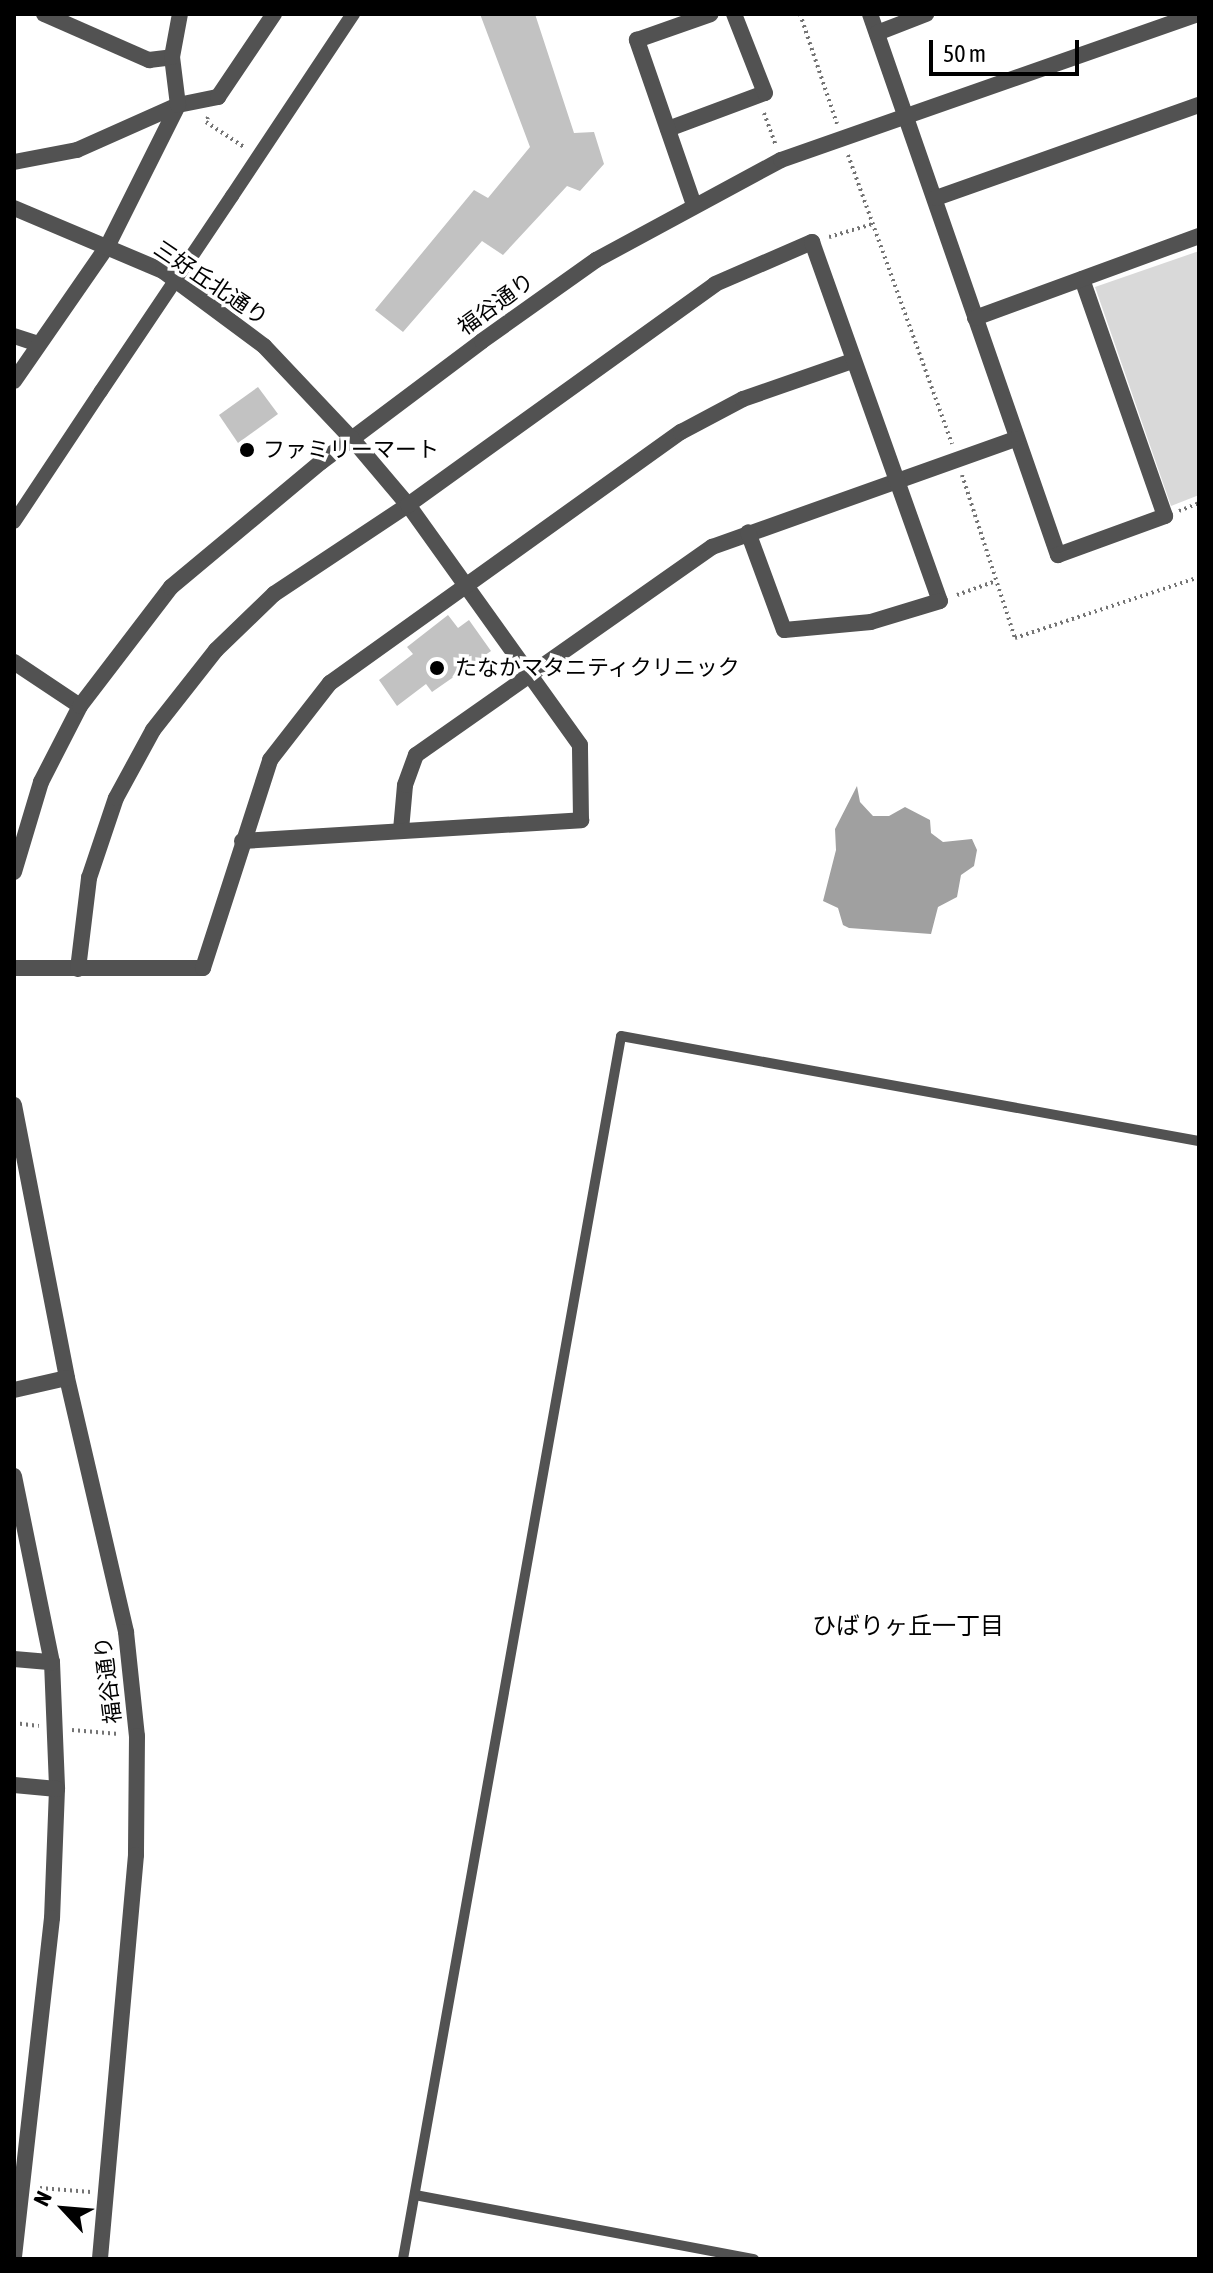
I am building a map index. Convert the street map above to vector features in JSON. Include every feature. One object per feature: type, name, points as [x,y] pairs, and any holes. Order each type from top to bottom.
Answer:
[{"type":"street","points":[[44,14],[149,60],[172,57]]},
{"type":"street","points":[[14,381],[108,245],[178,105],[172,57],[180,14]]},
{"type":"street","points":[[14,162],[77,150],[178,105],[218,97],[274,14]]},
{"type":"street","points":[[14,522],[353,14]]},
{"type":"street","points":[[694,205],[637,40],[711,14]]},
{"type":"street","points":[[668,129],[760,99],[765,93],[734,14]]},
{"type":"street","points":[[870,14],[903,114],[936,198],[1015,439],[1058,555],[1165,516],[1082,279]]},
{"type":"street","points":[[877,33],[926,14]]},
{"type":"street","name":"福谷通り","points":[[14,872],[41,782],[80,706],[171,587],[353,440],[596,260],[781,160],[903,114],[1198,14]]},
{"type":"street","points":[[936,198],[1199,105]]},
{"type":"street","name":"三好丘北通り","points":[[14,208],[108,245],[163,271],[264,346],[353,440],[408,505],[580,745],[581,820],[401,830]]},
{"type":"street","points":[[975,318],[1199,236]]},
{"type":"street","points":[[78,969],[89,878],[116,798],[153,730],[216,650],[274,594],[408,505],[715,284],[812,242],[940,601],[871,622],[784,630],[748,532]]},
{"type":"street","points":[[14,336],[39,344]]},
{"type":"street","points":[[14,968],[203,968],[270,760],[299,717],[361,659],[468,589],[681,432],[743,399],[852,361]]},
{"type":"street","points":[[242,841],[401,830],[405,785],[416,755],[712,547],[1015,439]]},
{"type":"street","points":[[14,662],[80,706]]},
{"type":"street","name":"福谷通り","points":[[14,1105],[67,1378],[126,1632],[137,1736],[136,1855],[100,2259]]},
{"type":"street","points":[[14,1390],[67,1378]]},
{"type":"street","points":[[14,1476],[52,1662],[57,1789],[52,1918],[21,2115],[21,2186],[14,2259]]},
{"type":"street","points":[[14,1659],[52,1662]]},
{"type":"street","points":[[14,1785],[57,1789]]},
{"type":"lane","points":[[403,2259],[621,1036],[1199,1141]]},
{"type":"lane","points":[[415,2195],[754,2259]]},
{"type":"path","points":[[800,14],[956,458],[1015,638],[1199,577]]},
{"type":"path","points":[[218,97],[206,122],[229,136]]},
{"type":"path","points":[[760,99],[781,160]]},
{"type":"path","points":[[812,242],[873,224]]},
{"type":"path","points":[[940,601],[996,581]]},
{"type":"path","points":[[14,1723],[137,1736]]},
{"type":"path","points":[[21,2186],[106,2193]]},
{"type":"shaded area","points":[[1199,251],[1199,495],[1171,506],[1095,287]]},
{"type":"shaded area","points":[[857,786],[860,802],[873,816],[889,816],[905,807],[930,820],[931,833],[943,842],[972,839],[977,850],[974,866],[961,875],[957,897],[938,907],[931,934],[849,928],[843,925],[838,908],[823,901],[836,850],[835,829]]},
{"type":"building","points":[[480,14],[535,14],[574,133],[594,132],[604,164],[580,191],[567,186],[503,255],[482,241],[403,332],[375,310],[474,190],[488,198],[530,147]]},
{"type":"building","points":[[258,387],[278,414],[238,443],[219,415]]},
{"type":"building","points":[[448,615],[458,628],[469,620],[491,651],[432,692],[426,684],[397,706],[379,680],[413,654],[407,647]]},
{"type":"place","name":"ファミリーマート","points":[[247,450]]},
{"type":"place","name":"たなかマタニティクリニック","points":[[437,668]]},
{"type":"district","name":"ひばりヶ丘一丁目","points":[[908,1626]]}]
